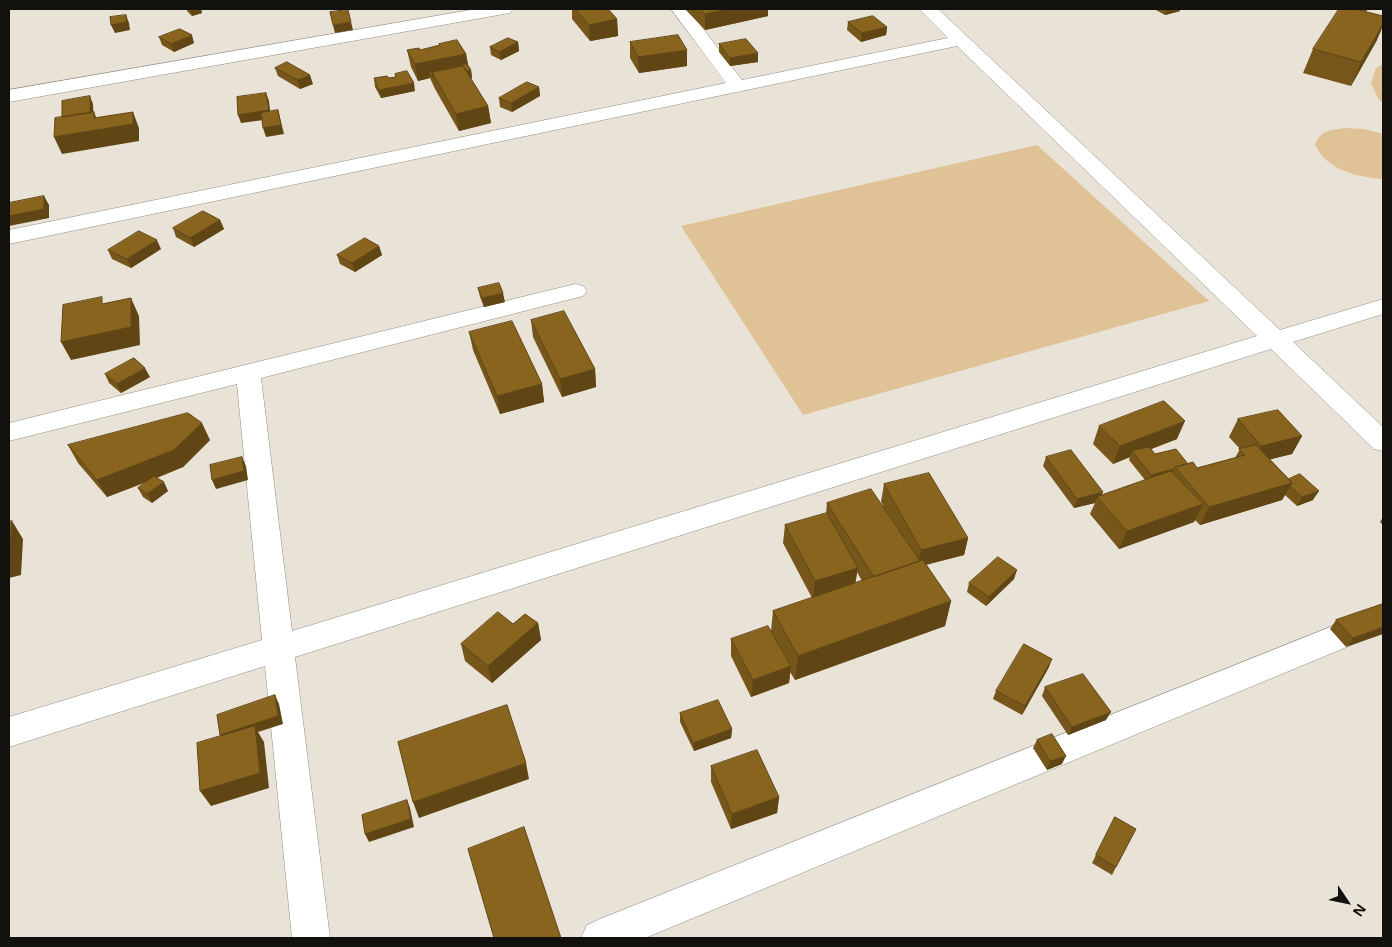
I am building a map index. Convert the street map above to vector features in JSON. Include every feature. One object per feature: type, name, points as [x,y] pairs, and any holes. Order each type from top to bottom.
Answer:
[{"type":"street","points":[[9,96],[504,9]]},
{"type":"street","points":[[678,9],[738,87]]},
{"type":"street","points":[[928,9],[1383,442]]},
{"type":"street","points":[[9,237],[962,40]]},
{"type":"street","points":[[9,432],[575,290]]},
{"type":"street","points":[[9,732],[1383,306]]},
{"type":"street","points":[[248,372],[311,938]]},
{"type":"street","points":[[600,938],[1383,619]]},
{"type":"shaded area","points":[[1383,64],[1383,103],[1379,100],[1371,83],[1376,68]]},
{"type":"shaded area","points":[[1345,128],[1364,129],[1383,134],[1383,179],[1353,174],[1343,170],[1334,166],[1320,153],[1315,144],[1323,133]]},
{"type":"shaded area","points":[[1037,145],[1209,301],[803,415],[681,226]]},
{"type":"building","points":[[576,9],[608,9],[617,19],[589,25]]},
{"type":"building","points":[[700,9],[729,9],[705,14]]},
{"type":"building","points":[[1339,9],[1355,9],[1383,16],[1383,24],[1361,62],[1313,49]]},
{"type":"building","points":[[348,10],[351,22],[333,25],[330,12]]},
{"type":"building","points":[[126,15],[127,22],[111,25],[110,17]]},
{"type":"building","points":[[873,16],[887,27],[862,33],[848,22]]},
{"type":"building","points":[[180,29],[192,35],[171,44],[159,37]]},
{"type":"building","points":[[678,35],[687,50],[638,57],[630,42]]},
{"type":"building","points":[[508,38],[518,42],[499,52],[490,47]]},
{"type":"building","points":[[746,39],[758,53],[730,58],[719,44]]},
{"type":"building","points":[[457,40],[466,54],[415,64],[407,50],[419,48],[420,50]]},
{"type":"building","points":[[287,62],[310,75],[298,80],[275,68]]},
{"type":"building","points":[[467,64],[471,70],[466,71],[463,66],[432,72],[433,78],[429,72]]},
{"type":"building","points":[[463,66],[488,106],[456,114],[432,72]]},
{"type":"building","points":[[407,71],[414,83],[379,90],[374,78],[396,77],[395,74]]},
{"type":"building","points":[[527,82],[539,87],[511,103],[499,98]]},
{"type":"building","points":[[266,93],[269,110],[238,115],[237,97]]},
{"type":"building","points":[[90,96],[90,113],[62,117],[62,101]]},
{"type":"building","points":[[278,110],[281,125],[263,128],[261,113]]},
{"type":"building","points":[[94,112],[94,118],[133,112],[133,124],[54,137],[55,118]]},
{"type":"building","points":[[44,196],[44,209],[9,216],[9,203]]},
{"type":"building","points":[[203,211],[220,220],[190,238],[173,228]]},
{"type":"building","points":[[139,231],[157,240],[127,259],[108,250]]},
{"type":"building","points":[[365,238],[379,246],[352,263],[337,255]]},
{"type":"building","points":[[499,283],[503,293],[482,298],[478,288]]},
{"type":"building","points":[[102,297],[102,304],[131,298],[131,327],[61,342],[63,305]]},
{"type":"building","points":[[564,311],[595,369],[560,379],[531,320]]},
{"type":"building","points":[[512,321],[542,384],[497,396],[469,332]]},
{"type":"building","points":[[134,358],[145,368],[117,384],[105,374]]},
{"type":"building","points":[[1164,401],[1185,421],[1120,446],[1099,426]]},
{"type":"building","points":[[1278,410],[1302,436],[1261,446],[1238,419]]},
{"type":"building","points":[[188,413],[202,423],[174,450],[97,480],[68,445]]},
{"type":"building","points":[[1256,445],[1292,483],[1209,507],[1175,467],[1193,462],[1197,468],[1245,455],[1239,449]]},
{"type":"building","points":[[1149,447],[1155,454],[1176,449],[1188,464],[1151,475],[1132,451]]},
{"type":"building","points":[[1071,450],[1103,492],[1077,499],[1046,457]]},
{"type":"building","points":[[242,457],[244,471],[212,480],[210,465]]},
{"type":"building","points":[[1171,471],[1203,504],[1127,531],[1097,497]]},
{"type":"building","points":[[929,473],[968,538],[921,550],[884,484]]},
{"type":"building","points":[[1300,474],[1319,491],[1302,497],[1290,486],[1292,483],[1289,479]]},
{"type":"building","points":[[154,476],[164,482],[147,494],[138,488]]},
{"type":"building","points":[[871,489],[920,561],[874,577],[827,503]]},
{"type":"building","points":[[827,513],[858,568],[815,581],[785,525]]},
{"type":"building","points":[[12,521],[9,557],[9,522]]},
{"type":"building","points":[[998,557],[1017,570],[989,597],[969,583]]},
{"type":"building","points":[[923,560],[951,601],[798,656],[773,611]]},
{"type":"building","points":[[1383,604],[1383,627],[1353,638],[1336,620]]},
{"type":"building","points":[[498,612],[513,624],[525,614],[538,623],[488,666],[461,644]]},
{"type":"building","points":[[768,626],[791,666],[753,680],[731,639]]},
{"type":"building","points":[[1024,644],[1052,659],[1025,706],[996,691]]},
{"type":"building","points":[[1083,674],[1111,712],[1072,727],[1045,687]]},
{"type":"building","points":[[275,695],[278,716],[220,735],[217,715]]},
{"type":"building","points":[[718,700],[732,729],[693,743],[680,713]]},
{"type":"building","points":[[507,705],[526,763],[413,802],[398,742]]},
{"type":"building","points":[[255,726],[260,773],[200,791],[197,743]]},
{"type":"building","points":[[1052,734],[1066,756],[1050,761],[1037,740]]},
{"type":"building","points":[[757,750],[779,797],[732,814],[711,766]]},
{"type":"building","points":[[407,800],[411,819],[365,834],[362,815]]},
{"type":"building","points":[[1115,817],[1136,829],[1116,867],[1096,855]]},
{"type":"building","points":[[524,827],[561,938],[494,938],[468,849]]}]
